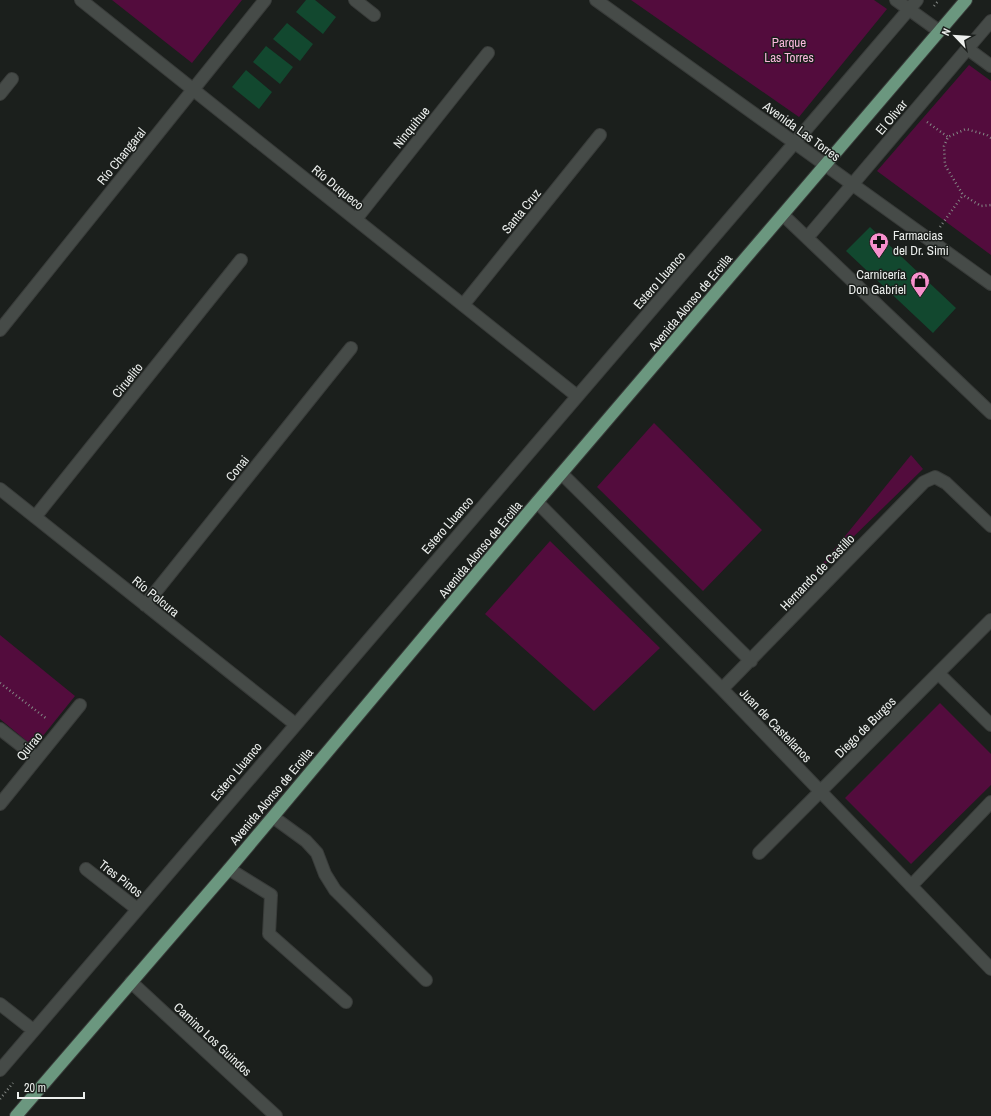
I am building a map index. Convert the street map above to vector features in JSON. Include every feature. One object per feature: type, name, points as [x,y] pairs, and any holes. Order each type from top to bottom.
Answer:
[{"type":"main road","name":"Avenida Alonso de Ercilla","points":[[16,1116],[229,869],[537,502],[966,0]]},
{"type":"street","name":"Río Duqueco","points":[[81,0],[577,396]]},
{"type":"street","name":"Río Changaral","points":[[0,330],[264,0]]},
{"type":"street","points":[[355,0],[374,15]]},
{"type":"street","name":"Avenida Las Torres","points":[[596,0],[991,284]]},
{"type":"street","points":[[896,0],[913,4],[939,31]]},
{"type":"street","name":"Estero Lluanco","points":[[0,1070],[913,4]]},
{"type":"street","name":"El Olivar","points":[[812,232],[991,21]]},
{"type":"street","points":[[968,49],[991,66]]},
{"type":"street","name":"Ninquihue","points":[[356,219],[488,54]]},
{"type":"street","points":[[0,94],[12,79]]},
{"type":"street","name":"Santa Cruz","points":[[463,305],[600,135]]},
{"type":"street","points":[[783,215],[991,413]]},
{"type":"street","name":"Ciruelito","points":[[35,517],[241,260]]},
{"type":"street","name":"Conai","points":[[145,605],[351,348]]},
{"type":"street","points":[[562,474],[750,660]]},
{"type":"street","name":"Hernando de Castillo","points":[[722,689],[924,482],[935,477],[946,483],[991,526]]},
{"type":"street","name":"Río Polcura","points":[[0,489],[295,724]]},
{"type":"street","name":"Juan de Castellanos","points":[[537,502],[722,689],[991,970]]},
{"type":"street","name":"Diego de Burgos","points":[[759,853],[939,674],[991,620]]},
{"type":"street","points":[[939,674],[991,725]]},
{"type":"street","name":"Quirao","points":[[0,804],[80,705]]},
{"type":"street","points":[[0,729],[37,758]]},
{"type":"street","points":[[911,886],[991,802]]},
{"type":"street","points":[[272,817],[306,841],[317,852],[325,874],[335,890],[426,980]]},
{"type":"street","name":"Tres Pinos","points":[[86,869],[138,909]]},
{"type":"street","points":[[229,869],[271,895],[269,934],[346,1002]]},
{"type":"street","name":"Camino Los Guindos","points":[[131,982],[276,1116]]},
{"type":"street","points":[[0,1004],[33,1030]]},
{"type":"path","points":[[914,112],[948,137]]},
{"type":"path","points":[[991,138],[987,135],[966,129],[948,137],[944,146],[945,165],[963,195],[981,206],[991,205]]},
{"type":"path","points":[[931,241],[963,195]]},
{"type":"path","points":[[0,683],[60,730]]},
{"type":"green space","points":[[112,0],[242,0],[192,63]]},
{"type":"green space","name":"Parque Las Torres","points":[[631,0],[874,0],[887,9],[799,117]]},
{"type":"green space","points":[[969,65],[991,81],[991,255],[877,171]]},
{"type":"green space","points":[[654,423],[762,530],[703,591],[597,487]]},
{"type":"green space","points":[[911,455],[923,469],[811,578]]},
{"type":"green space","points":[[550,541],[660,648],[594,711],[485,614]]},
{"type":"green space","points":[[0,635],[75,696],[34,747],[0,719]]},
{"type":"green space","points":[[940,703],[991,754],[991,785],[911,864],[845,798]]},
{"type":"building","points":[[306,0],[315,0],[336,17],[323,34],[296,12]]},
{"type":"building","points":[[287,23],[313,44],[300,61],[273,39]]},
{"type":"building","points":[[266,46],[293,67],[280,84],[253,62]]},
{"type":"building","points":[[246,70],[272,92],[259,109],[232,87]]},
{"type":"building","points":[[870,227],[956,308],[933,333],[846,251]]},
{"type":"place","name":"Farmacias del Dr. Simi","points":[[879,259]]},
{"type":"place","name":"Carnicería Don Gabriel","points":[[920,298]]}]
